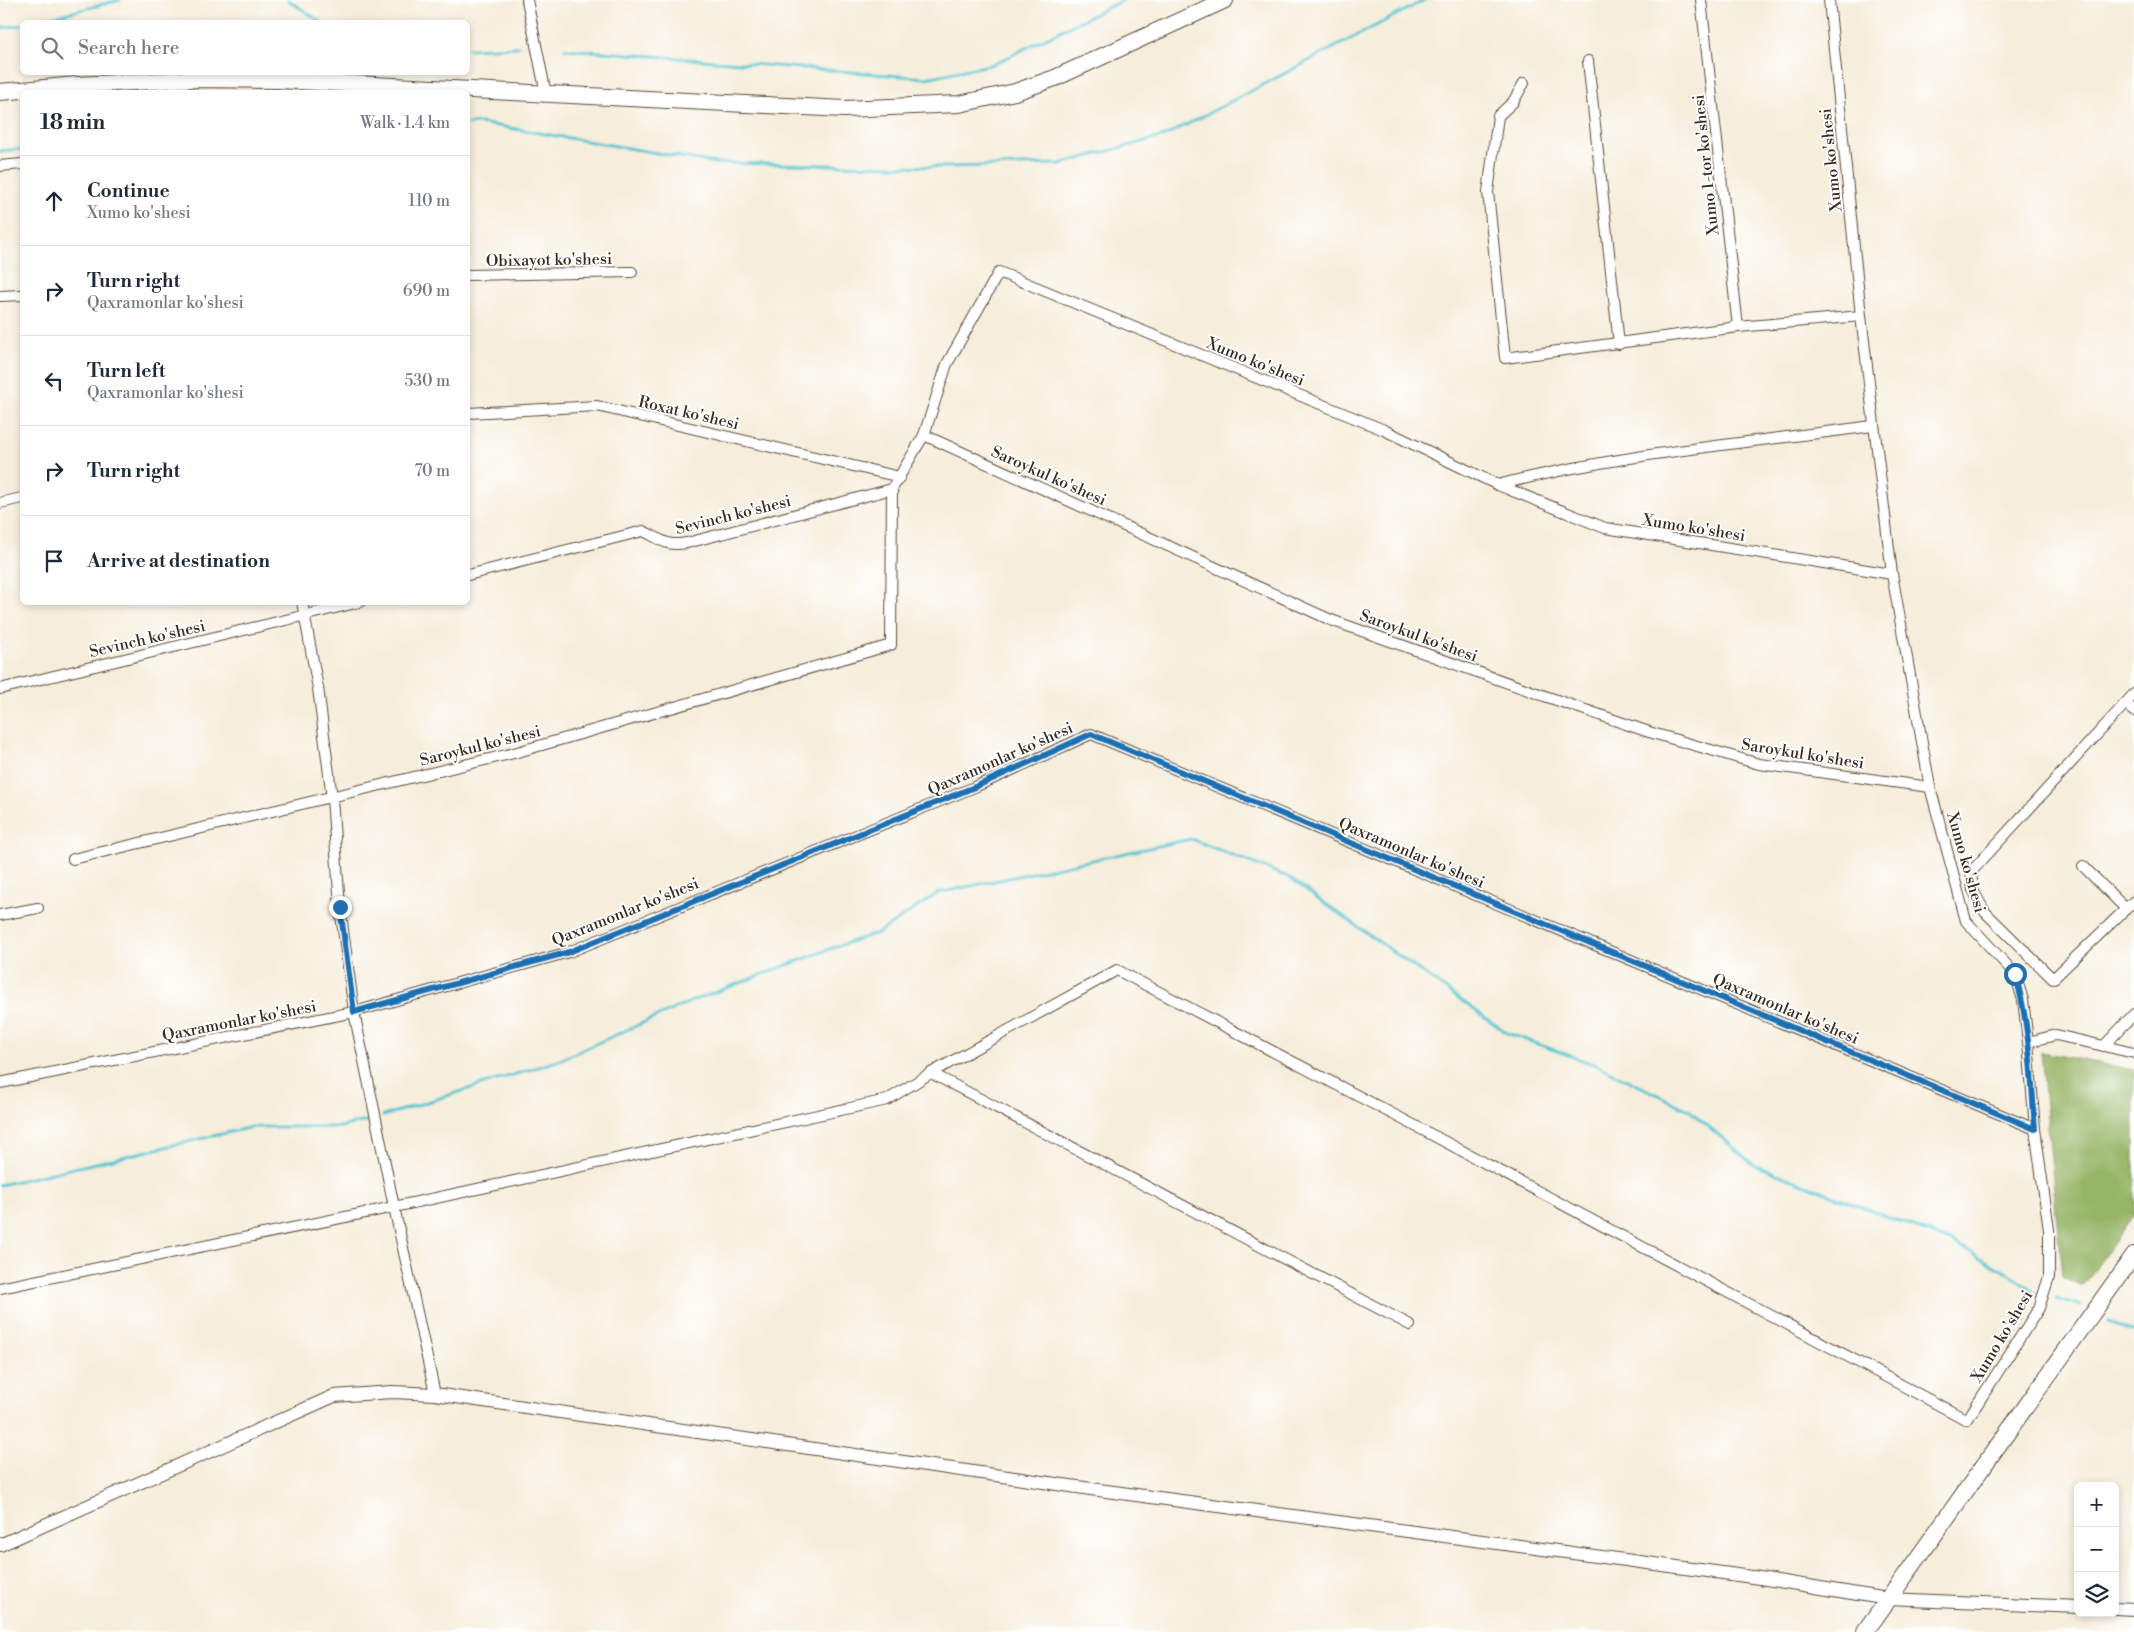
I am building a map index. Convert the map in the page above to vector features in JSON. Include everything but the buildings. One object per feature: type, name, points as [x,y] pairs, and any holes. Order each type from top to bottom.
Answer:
[{"type":"main road","points":[[470,90],[844,109],[959,104],[1015,92],[1055,78],[1225,0]]},
{"type":"main road","points":[[22,90],[192,78],[277,80],[469,90]]},
{"type":"main road","points":[[0,92],[20,90]]},
{"type":"main road","points":[[1865,1632],[2134,1255]]},
{"type":"street","points":[[527,0],[546,94]]},
{"type":"street","name":"Xumo 1-tor ko'shesi","points":[[1702,0],[1738,327]]},
{"type":"street","name":"Xumo ko'shesi","points":[[931,1073],[1118,970],[1415,1125],[1967,1420],[2039,1308],[2049,1277],[2049,1230],[2035,1129],[2023,1000],[2015,974],[1966,921],[1930,787],[1892,574],[1861,316],[1829,0]]},
{"type":"street","points":[[1588,61],[1619,344]]},
{"type":"street","points":[[1524,83],[1513,102],[1498,116],[1488,192],[1504,358],[1738,327],[1861,316]]},
{"type":"street","points":[[0,166],[20,164]]},
{"type":"street","name":"Obixayot ko'shesi","points":[[470,276],[632,272]]},
{"type":"street","name":"Xumo ko'shesi","points":[[924,435],[947,364],[999,272],[1384,430],[1498,485],[1605,528],[1892,574]]},
{"type":"street","points":[[0,296],[20,294]]},
{"type":"street","name":"Roxat ko'shesi","points":[[470,413],[597,406],[900,477]]},
{"type":"street","points":[[1498,485],[1550,471],[1604,461],[1874,426]]},
{"type":"street","points":[[892,489],[924,435]]},
{"type":"street","name":"Saroykul ko'shesi","points":[[924,435],[1331,620],[1542,695],[1649,732],[1759,764],[1930,787]]},
{"type":"street","name":"Saroykul ko'shesi","points":[[73,859],[514,753],[891,646],[892,489]]},
{"type":"street","name":"Sevinch ko'shesi","points":[[470,575],[643,531],[661,542],[673,546],[892,489]]},
{"type":"street","points":[[0,503],[20,498]]},
{"type":"street","points":[[303,605],[318,688],[332,798],[340,907],[354,1012],[435,1394]]},
{"type":"street","name":"Sevinch ko'shesi","points":[[0,689],[348,605]]},
{"type":"street","points":[[2134,694],[1971,872],[1973,890],[1985,912],[2052,978],[2134,901]]},
{"type":"street","points":[[2126,703],[2134,711]]},
{"type":"street","name":"Qaxramonlar ko'shesi","points":[[0,1083],[354,1012],[569,952],[977,786],[1091,734],[2035,1129]]},
{"type":"street","points":[[2083,866],[2126,910]]},
{"type":"street","points":[[0,915],[38,908]]},
{"type":"street","points":[[2104,1046],[2134,1014]]},
{"type":"street","points":[[2028,1042],[2056,1035],[2134,1053]]},
{"type":"street","points":[[0,1288],[887,1100],[931,1073],[1410,1326]]},
{"type":"street","points":[[0,1545],[334,1396],[392,1392],[435,1394],[1090,1488],[1760,1578],[1888,1599],[2074,1607]]},
{"type":"street","points":[[2119,1608],[2134,1609]]},
{"type":"green space","points":[[2041,1052],[2134,1070],[2134,1215],[2083,1286],[2062,1276]]},
{"type":"waterway","points":[[40,20],[120,0]]},
{"type":"waterway","points":[[288,0],[318,20]]},
{"type":"waterway","points":[[565,49],[926,78],[994,64],[1123,0]]},
{"type":"waterway","points":[[470,124],[480,123],[716,163],[945,167],[1060,164],[1165,136],[1425,0]]},
{"type":"waterway","points":[[0,28],[20,25]]},
{"type":"waterway","points":[[470,49],[518,47]]},
{"type":"waterway","points":[[0,151],[20,149]]},
{"type":"waterway","points":[[383,1116],[557,1061],[692,1001],[880,932],[938,893],[1191,839],[1288,877],[1507,1033],[1596,1065],[1689,1110],[1754,1165],[1953,1242],[2016,1278],[2037,1294]]},
{"type":"waterway","points":[[0,1185],[252,1127],[341,1127],[370,1120]]},
{"type":"waterway","points":[[2057,1298],[2081,1306]]},
{"type":"waterway","points":[[2109,1322],[2134,1331]]},
{"type":"route","points":[[340,907],[354,1012],[569,952],[977,786],[1091,734],[2035,1129],[2023,1000],[2015,974]]}]
